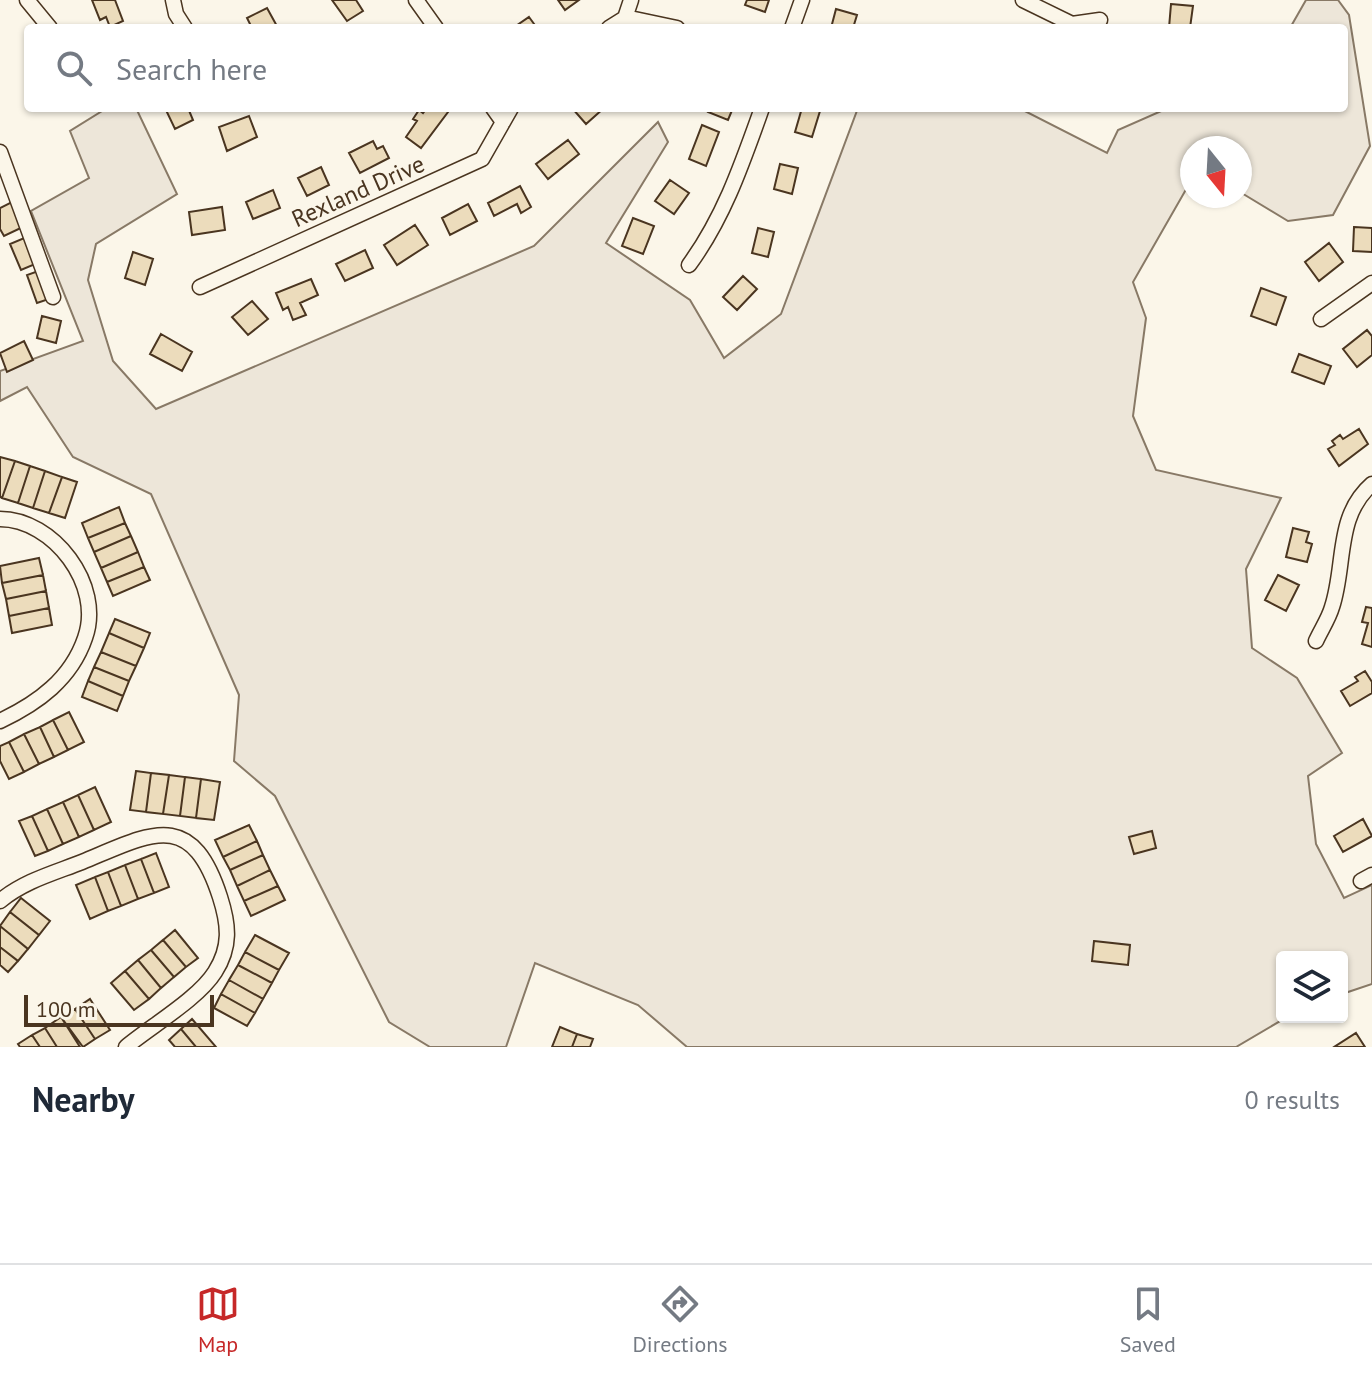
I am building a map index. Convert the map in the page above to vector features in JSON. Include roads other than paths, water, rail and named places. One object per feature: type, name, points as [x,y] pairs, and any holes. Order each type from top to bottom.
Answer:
[{"type":"street","points":[[27,0],[47,24]]},
{"type":"street","points":[[173,0],[182,24]]},
{"type":"street","points":[[416,0],[433,24]]},
{"type":"street","points":[[615,24],[625,17],[631,0]]},
{"type":"street","points":[[793,24],[802,0]]},
{"type":"street","points":[[1023,0],[1072,24],[1100,20]]},
{"type":"street","points":[[625,17],[658,24]]},
{"type":"street","points":[[496,112],[503,122]]},
{"type":"street","name":"Rexland Drive","points":[[200,287],[482,159],[509,112]]},
{"type":"street","points":[[689,265],[711,235],[732,192],[761,112]]},
{"type":"street","points":[[0,152],[53,297]]},
{"type":"street","points":[[1321,319],[1372,283]]},
{"type":"street","points":[[1316,641],[1333,606],[1343,535],[1351,510],[1372,484]]},
{"type":"street","points":[[0,519],[31,525],[50,537],[68,555],[83,586],[88,620],[86,637],[63,678],[36,702],[0,721]]},
{"type":"street","points":[[0,901],[35,880],[145,836],[172,835],[196,848],[219,892],[228,922],[228,947],[212,977],[126,1047]]}]
